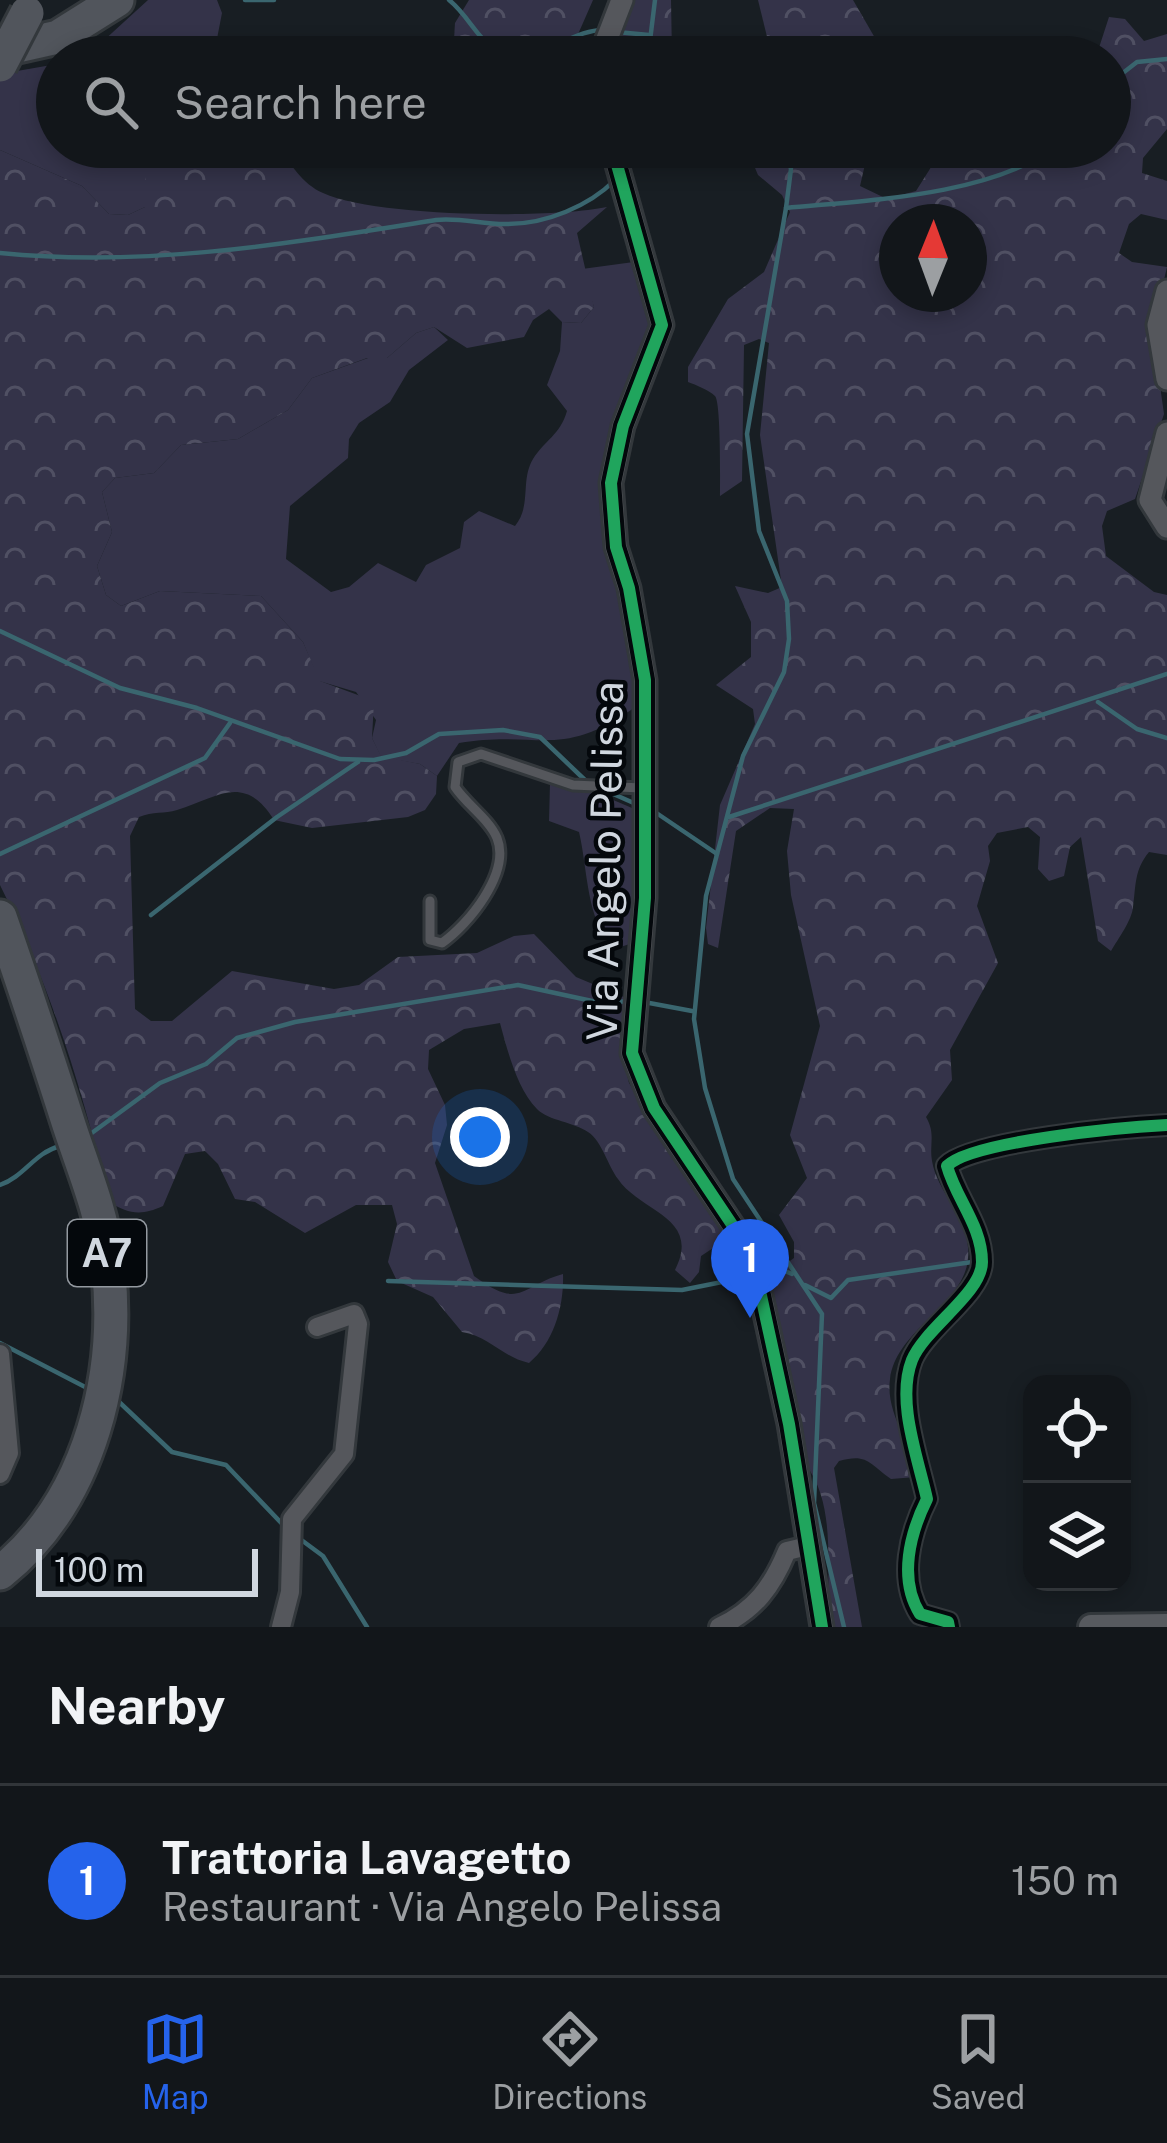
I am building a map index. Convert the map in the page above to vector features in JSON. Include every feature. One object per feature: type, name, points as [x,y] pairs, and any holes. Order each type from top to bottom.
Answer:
[{"type":"highway","points":[[60,36],[117,0]]},
{"type":"highway","points":[[0,65],[30,7]]},
{"type":"highway","points":[[0,50],[36,42]]},
{"type":"highway","name":"A7","points":[[0,917],[103,1234],[110,1305],[102,1392],[85,1456],[46,1526],[0,1573]]},
{"type":"main road","points":[[1091,1627],[1167,1626]]},
{"type":"street","points":[[608,36],[622,0]]},
{"type":"street","name":"Via Angelo Pelissa","points":[[618,168],[662,311],[660,340],[623,426],[611,483],[616,547],[643,657],[645,788],[635,1070],[755,1268],[789,1424],[822,1627]]},
{"type":"street","points":[[1167,291],[1158,325],[1167,379]]},
{"type":"street","points":[[1167,433],[1150,500],[1167,527]]},
{"type":"street","points":[[949,1627],[948,1622],[920,1614],[910,1598],[910,1533],[927,1499],[908,1410],[910,1364],[922,1342],[977,1282],[983,1264],[970,1213],[953,1188],[947,1166],[957,1156],[987,1147],[1167,1125]]},
{"type":"street","points":[[281,1627],[290,1592],[292,1519],[344,1454],[358,1324],[353,1314],[346,1314],[317,1327]]},
{"type":"street","points":[[0,1354],[9,1453],[2,1465]]},
{"type":"street","points":[[719,1627],[740,1617],[771,1589],[787,1551],[808,1546]]},
{"type":"lane","points":[[430,901],[430,940],[442,943],[480,903],[498,858],[494,833],[454,788],[458,762],[481,754],[573,785],[645,788]]},
{"type":"green space","points":[[148,0],[217,0],[222,13],[218,36],[109,36]]},
{"type":"green space","points":[[469,0],[593,0],[577,36],[454,36],[455,23]]},
{"type":"green space","points":[[630,0],[671,0],[672,36],[620,36]]},
{"type":"green space","points":[[758,0],[853,0],[874,36],[767,36]]},
{"type":"green space","points":[[1109,17],[1125,19],[1144,41],[1167,34],[1167,129],[1143,158],[1142,173],[1167,181],[1167,220],[1141,214],[1129,224],[1119,253],[1132,262],[1167,267],[1152,330],[1164,414],[1135,499],[1107,511],[1102,526],[1106,556],[1154,592],[1167,595],[1167,855],[1149,852],[1144,859],[1130,918],[1111,951],[1098,941],[1081,837],[1070,847],[1064,876],[1049,881],[1038,869],[1040,837],[1028,827],[997,833],[988,846],[990,861],[977,906],[998,963],[950,1050],[952,1080],[926,1117],[935,1172],[966,1235],[967,1267],[948,1299],[906,1343],[890,1379],[892,1405],[915,1477],[891,1479],[868,1461],[856,1458],[839,1461],[834,1468],[862,1627],[830,1627],[827,1522],[806,1465],[769,1276],[794,1258],[794,1242],[779,1215],[807,1178],[790,1135],[820,1026],[791,895],[787,851],[794,809],[770,808],[736,831],[718,948],[708,944],[706,928],[720,805],[755,724],[753,709],[716,685],[751,657],[751,622],[735,586],[768,593],[782,587],[760,435],[769,343],[759,339],[744,345],[742,481],[720,496],[717,401],[688,382],[688,367],[728,299],[764,272],[790,212],[782,195],[755,168],[864,168],[860,186],[887,199],[916,191],[931,168],[1131,168],[1131,36],[1103,36]]},
{"type":"green space","points":[[36,68],[36,166],[0,150],[0,74]]},
{"type":"green space","points":[[0,150],[82,186],[109,214],[128,215],[145,207],[145,168],[294,168],[323,193],[381,207],[505,214],[607,207],[577,233],[594,307],[581,323],[562,322],[549,309],[533,320],[524,337],[467,348],[434,327],[416,333],[387,358],[367,358],[312,378],[288,410],[238,439],[181,445],[154,473],[115,478],[102,492],[112,532],[97,566],[106,595],[121,606],[160,591],[261,596],[303,642],[320,681],[374,701],[372,738],[381,756],[420,764],[437,776],[436,794],[425,810],[408,817],[312,828],[274,820],[252,796],[229,792],[139,817],[130,836],[135,1009],[151,1021],[172,1021],[232,971],[334,989],[359,985],[398,957],[477,953],[514,936],[534,934],[576,977],[626,998],[622,1054],[629,1083],[730,1237],[701,1256],[699,1272],[690,1283],[675,1270],[681,1238],[675,1227],[628,1190],[593,1136],[542,1113],[530,1101],[500,1023],[464,1029],[429,1050],[428,1069],[445,1105],[447,1125],[435,1163],[474,1276],[511,1294],[563,1274],[556,1323],[529,1363],[462,1332],[433,1297],[397,1281],[388,1262],[397,1224],[392,1205],[356,1205],[305,1233],[255,1202],[235,1199],[218,1164],[205,1151],[185,1154],[163,1206],[135,1212],[109,1202],[64,1040],[0,885]]},
{"type":"green space","points":[[41,168],[145,168],[145,207],[128,215],[109,214],[82,186]]},
{"type":"green space","points":[[641,261],[655,328],[611,442],[638,705],[611,722],[568,738],[459,743],[437,776],[420,764],[381,757],[372,738],[376,720],[356,692],[319,681],[303,642],[261,596],[160,591],[121,606],[106,595],[97,566],[112,532],[102,492],[115,478],[154,473],[181,445],[238,439],[288,410],[312,378],[368,358],[387,358],[416,333],[434,327],[448,340],[409,370],[390,402],[359,423],[349,439],[348,458],[290,506],[286,559],[331,592],[349,587],[378,563],[416,582],[426,565],[460,548],[464,522],[479,511],[515,526],[523,510],[529,467],[567,411],[547,385],[560,351],[562,322],[581,323],[594,307],[582,269]]},
{"type":"green space","points":[[550,783],[590,790],[639,811],[633,943],[614,949],[598,924],[579,832],[549,821]]},
{"type":"waterway","points":[[245,0],[274,0]]},
{"type":"waterway","points":[[449,0],[481,36]]},
{"type":"waterway","points":[[651,36],[655,0]]},
{"type":"waterway","points":[[576,36],[605,30]]},
{"type":"waterway","points":[[617,32],[649,35]]},
{"type":"waterway","points":[[1131,67],[1167,59]]},
{"type":"waterway","points":[[791,168],[747,434],[759,531],[787,601],[789,639],[784,672],[743,756],[706,896],[694,1019],[705,1088],[733,1179],[822,1314],[814,1503],[844,1627]]},
{"type":"waterway","points":[[786,208],[926,193],[1016,168]]},
{"type":"waterway","points":[[0,253],[165,255],[273,245],[436,220],[522,223],[580,205],[615,180]]},
{"type":"waterway","points":[[0,631],[120,688],[197,708],[340,759],[374,760],[406,753],[439,734],[503,730],[540,737],[586,781]]},
{"type":"waterway","points":[[729,817],[1167,674]]},
{"type":"waterway","points":[[1098,702],[1137,729],[1167,738]]},
{"type":"waterway","points":[[0,854],[205,758],[230,723]]},
{"type":"waterway","points":[[151,915],[277,817],[358,762]]},
{"type":"waterway","points":[[602,789],[636,804]]},
{"type":"waterway","points":[[652,810],[717,854]]},
{"type":"waterway","points":[[89,1135],[160,1083],[206,1064],[237,1038],[295,1022],[518,985],[606,1004],[627,1001]]},
{"type":"waterway","points":[[644,1002],[692,1011]]},
{"type":"waterway","points":[[0,1185],[60,1146]]},
{"type":"waterway","points":[[805,1285],[831,1298],[848,1280],[979,1261]]},
{"type":"waterway","points":[[763,1272],[780,1269],[792,1274]]},
{"type":"waterway","points":[[388,1281],[682,1290],[747,1277]]},
{"type":"waterway","points":[[0,1343],[89,1389]]},
{"type":"waterway","points":[[117,1400],[172,1452],[226,1465],[287,1529]]},
{"type":"waterway","points":[[296,1536],[323,1556],[367,1627]]},
{"type":"cycle path","points":[[618,168],[662,325],[623,426],[611,483],[616,547],[629,588],[645,680],[645,898],[632,1053],[654,1108],[733,1226],[755,1268],[789,1424],[822,1627]]},
{"type":"cycle path","points":[[949,1627],[948,1622],[920,1614],[909,1586],[912,1541],[927,1499],[906,1393],[919,1348],[980,1274],[978,1236],[947,1166],[962,1157],[1016,1143],[1167,1125]]},
{"type":"place","name":"Trattoria Lavagetto","points":[[750,1318]]}]
